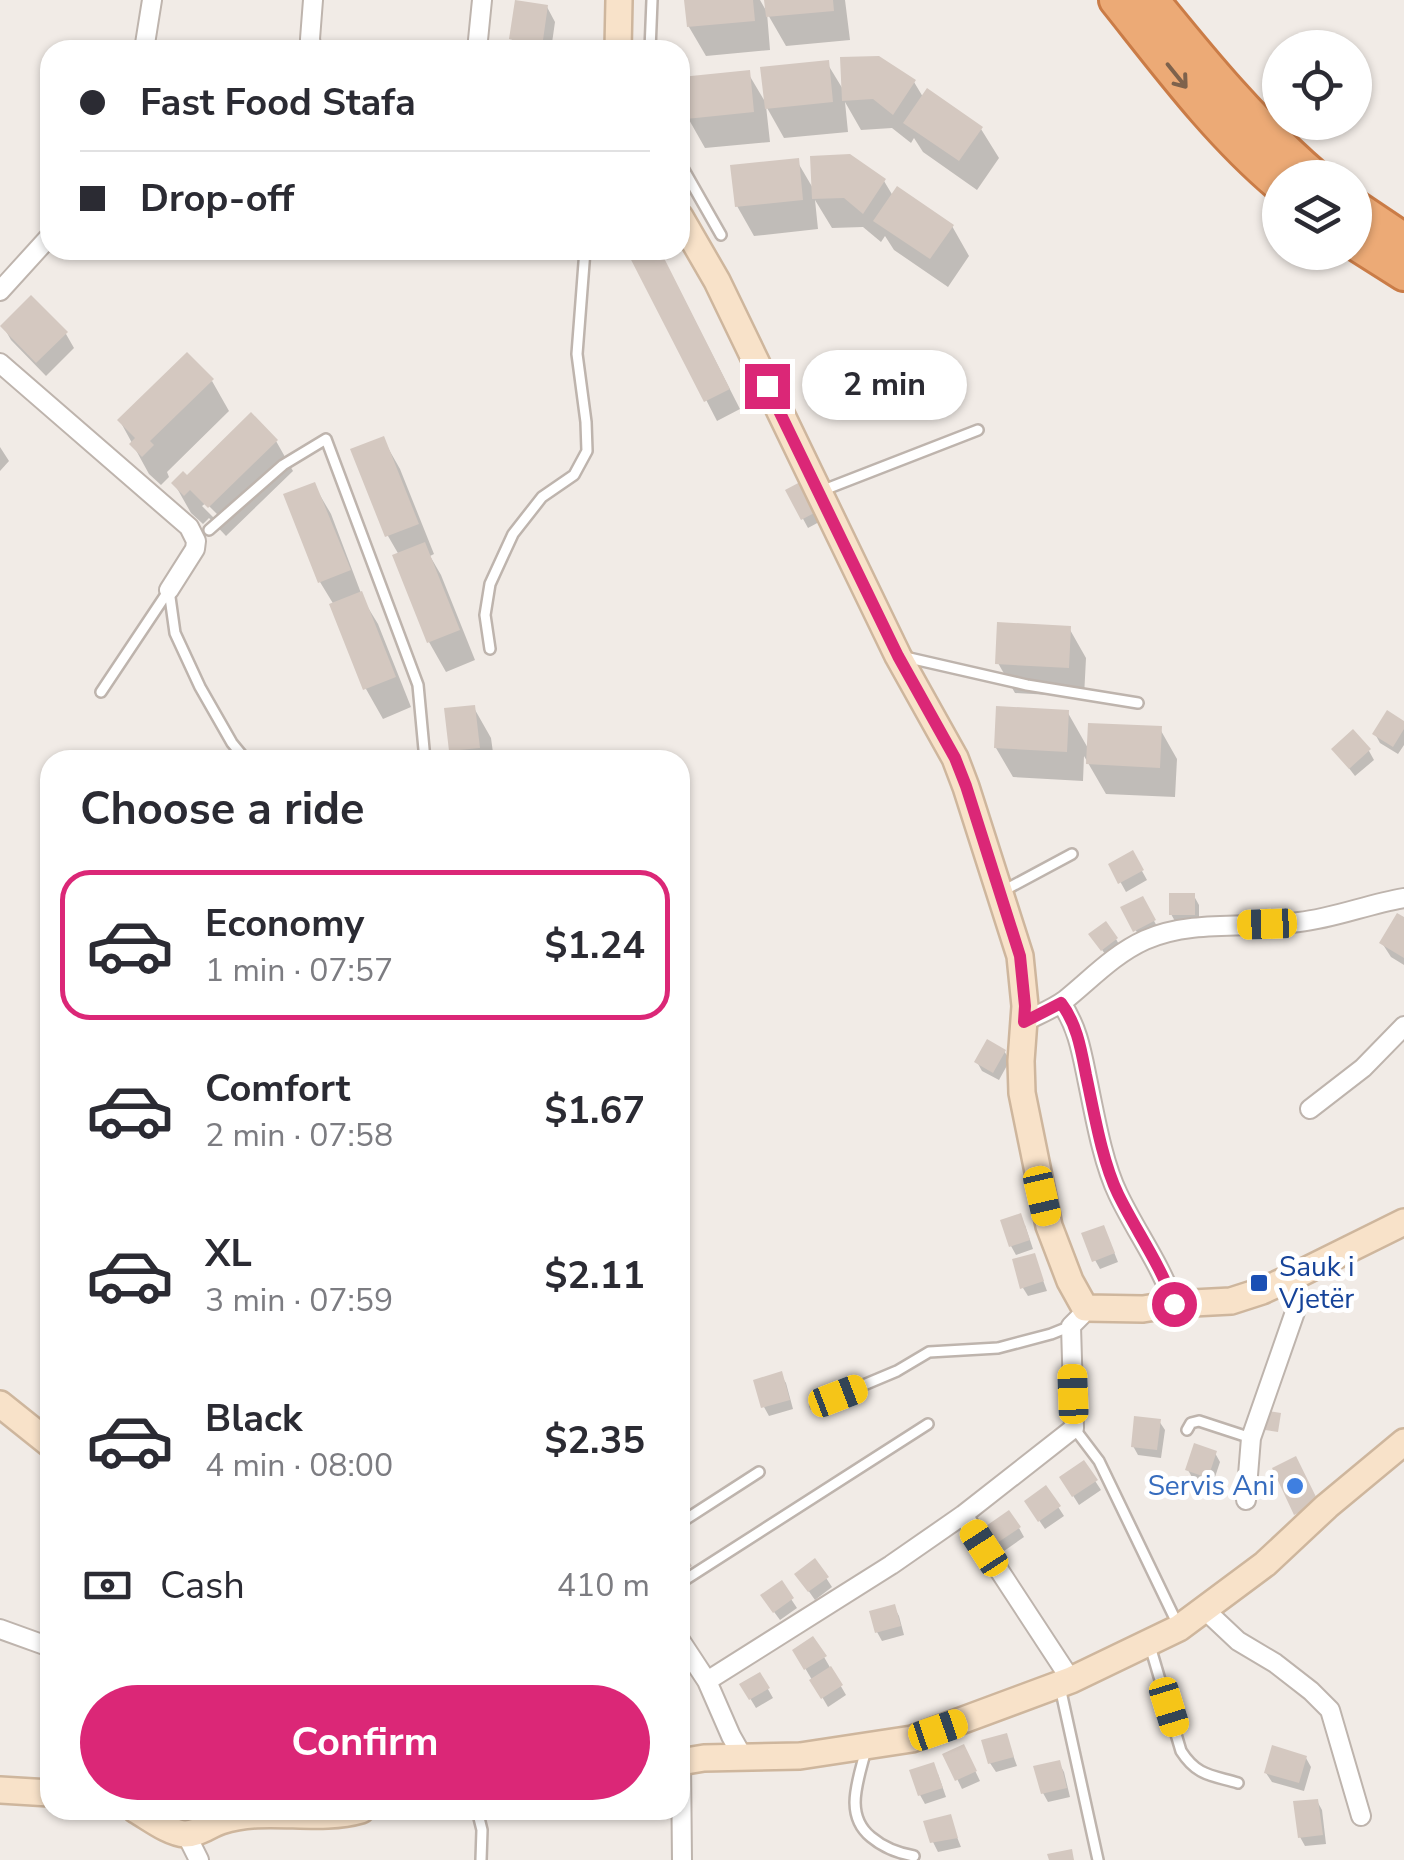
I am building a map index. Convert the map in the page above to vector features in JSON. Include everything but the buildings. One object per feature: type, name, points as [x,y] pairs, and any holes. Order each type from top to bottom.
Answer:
[{"type":"highway","points":[[1116,0],[1192,96],[1262,168]]},
{"type":"highway","points":[[1152,0],[1249,116],[1295,160]]},
{"type":"highway","points":[[1372,219],[1404,240]]},
{"type":"highway","points":[[1372,254],[1404,274]]},
{"type":"street","points":[[146,40],[152,0]]},
{"type":"street","points":[[310,40],[313,0]]},
{"type":"street","points":[[480,40],[482,0]]},
{"type":"street","points":[[618,40],[619,0]]},
{"type":"street","points":[[690,234],[717,281],[898,656],[955,758],[1020,956],[1025,1006],[1022,1093],[1049,1226],[1070,1281],[1078,1317],[1074,1428],[891,1565],[707,1681]]},
{"type":"street","points":[[0,292],[40,247]]},
{"type":"street","points":[[0,363],[202,536],[169,590]]},
{"type":"street","points":[[1024,1022],[1061,1003],[1128,948],[1150,938],[1221,926],[1297,923],[1404,898]]},
{"type":"street","points":[[1061,1003],[1072,1018],[1116,1191],[1174,1304]]},
{"type":"street","points":[[1310,1108],[1363,1068],[1404,1026]]},
{"type":"street","points":[[1078,1317],[1174,1304],[1232,1301],[1297,1275],[1404,1222]]},
{"type":"street","points":[[1246,1500],[1251,1438],[1295,1312],[1297,1275]]},
{"type":"street","points":[[0,1404],[40,1436]]},
{"type":"street","points":[[690,1761],[800,1756],[912,1739],[1065,1682],[1179,1628],[1265,1564],[1404,1442]]},
{"type":"street","points":[[962,1515],[1065,1682]]},
{"type":"street","points":[[1204,1609],[1238,1641],[1312,1690],[1330,1710],[1361,1816]]},
{"type":"street","points":[[0,1629],[40,1643]]},
{"type":"street","points":[[690,1655],[707,1681],[744,1759]]},
{"type":"street","points":[[0,1790],[40,1792]]},
{"type":"street","points":[[154,1820],[186,1834],[228,1820]]},
{"type":"street","points":[[682,1860],[685,1820]]},
{"type":"street","points":[[186,1834],[199,1860]]},
{"type":"lane","points":[[650,40],[652,0]]},
{"type":"lane","points":[[690,181],[721,235]]},
{"type":"lane","points":[[490,650],[485,615],[490,584],[513,534],[542,497],[574,474],[587,451],[577,354],[584,260]]},
{"type":"lane","points":[[818,492],[978,430]]},
{"type":"lane","points":[[202,536],[283,465],[326,439],[418,685],[424,750]]},
{"type":"lane","points":[[101,692],[169,590]]},
{"type":"lane","points":[[169,590],[175,633],[208,701],[238,750]]},
{"type":"lane","points":[[898,656],[1138,703]]},
{"type":"lane","points":[[1000,893],[1072,854]]},
{"type":"lane","points":[[816,1405],[897,1371],[929,1352],[998,1348],[1051,1334],[1078,1317]]},
{"type":"lane","points":[[1187,1430],[1198,1421],[1251,1438]]},
{"type":"lane","points":[[690,1577],[928,1424]]},
{"type":"lane","points":[[1074,1428],[1098,1461],[1179,1628]]},
{"type":"lane","points":[[690,1517],[759,1472]]},
{"type":"lane","points":[[1149,1643],[1181,1751],[1190,1765],[1238,1784]]},
{"type":"lane","points":[[1065,1682],[1098,1860]]},
{"type":"lane","points":[[867,1746],[855,1796],[855,1816],[860,1828],[898,1854],[914,1856]]},
{"type":"lane","points":[[480,1820],[481,1860]]},
{"type":"place","name":"Sauk i Vjetër","points":[[1259,1283]]},
{"type":"place","name":"Servis Ani","points":[[1295,1486]]},
{"type":"route","points":[[767,386],[898,656],[955,758],[1020,956],[1024,1022],[1061,1003],[1072,1018],[1116,1191],[1174,1304]]}]
